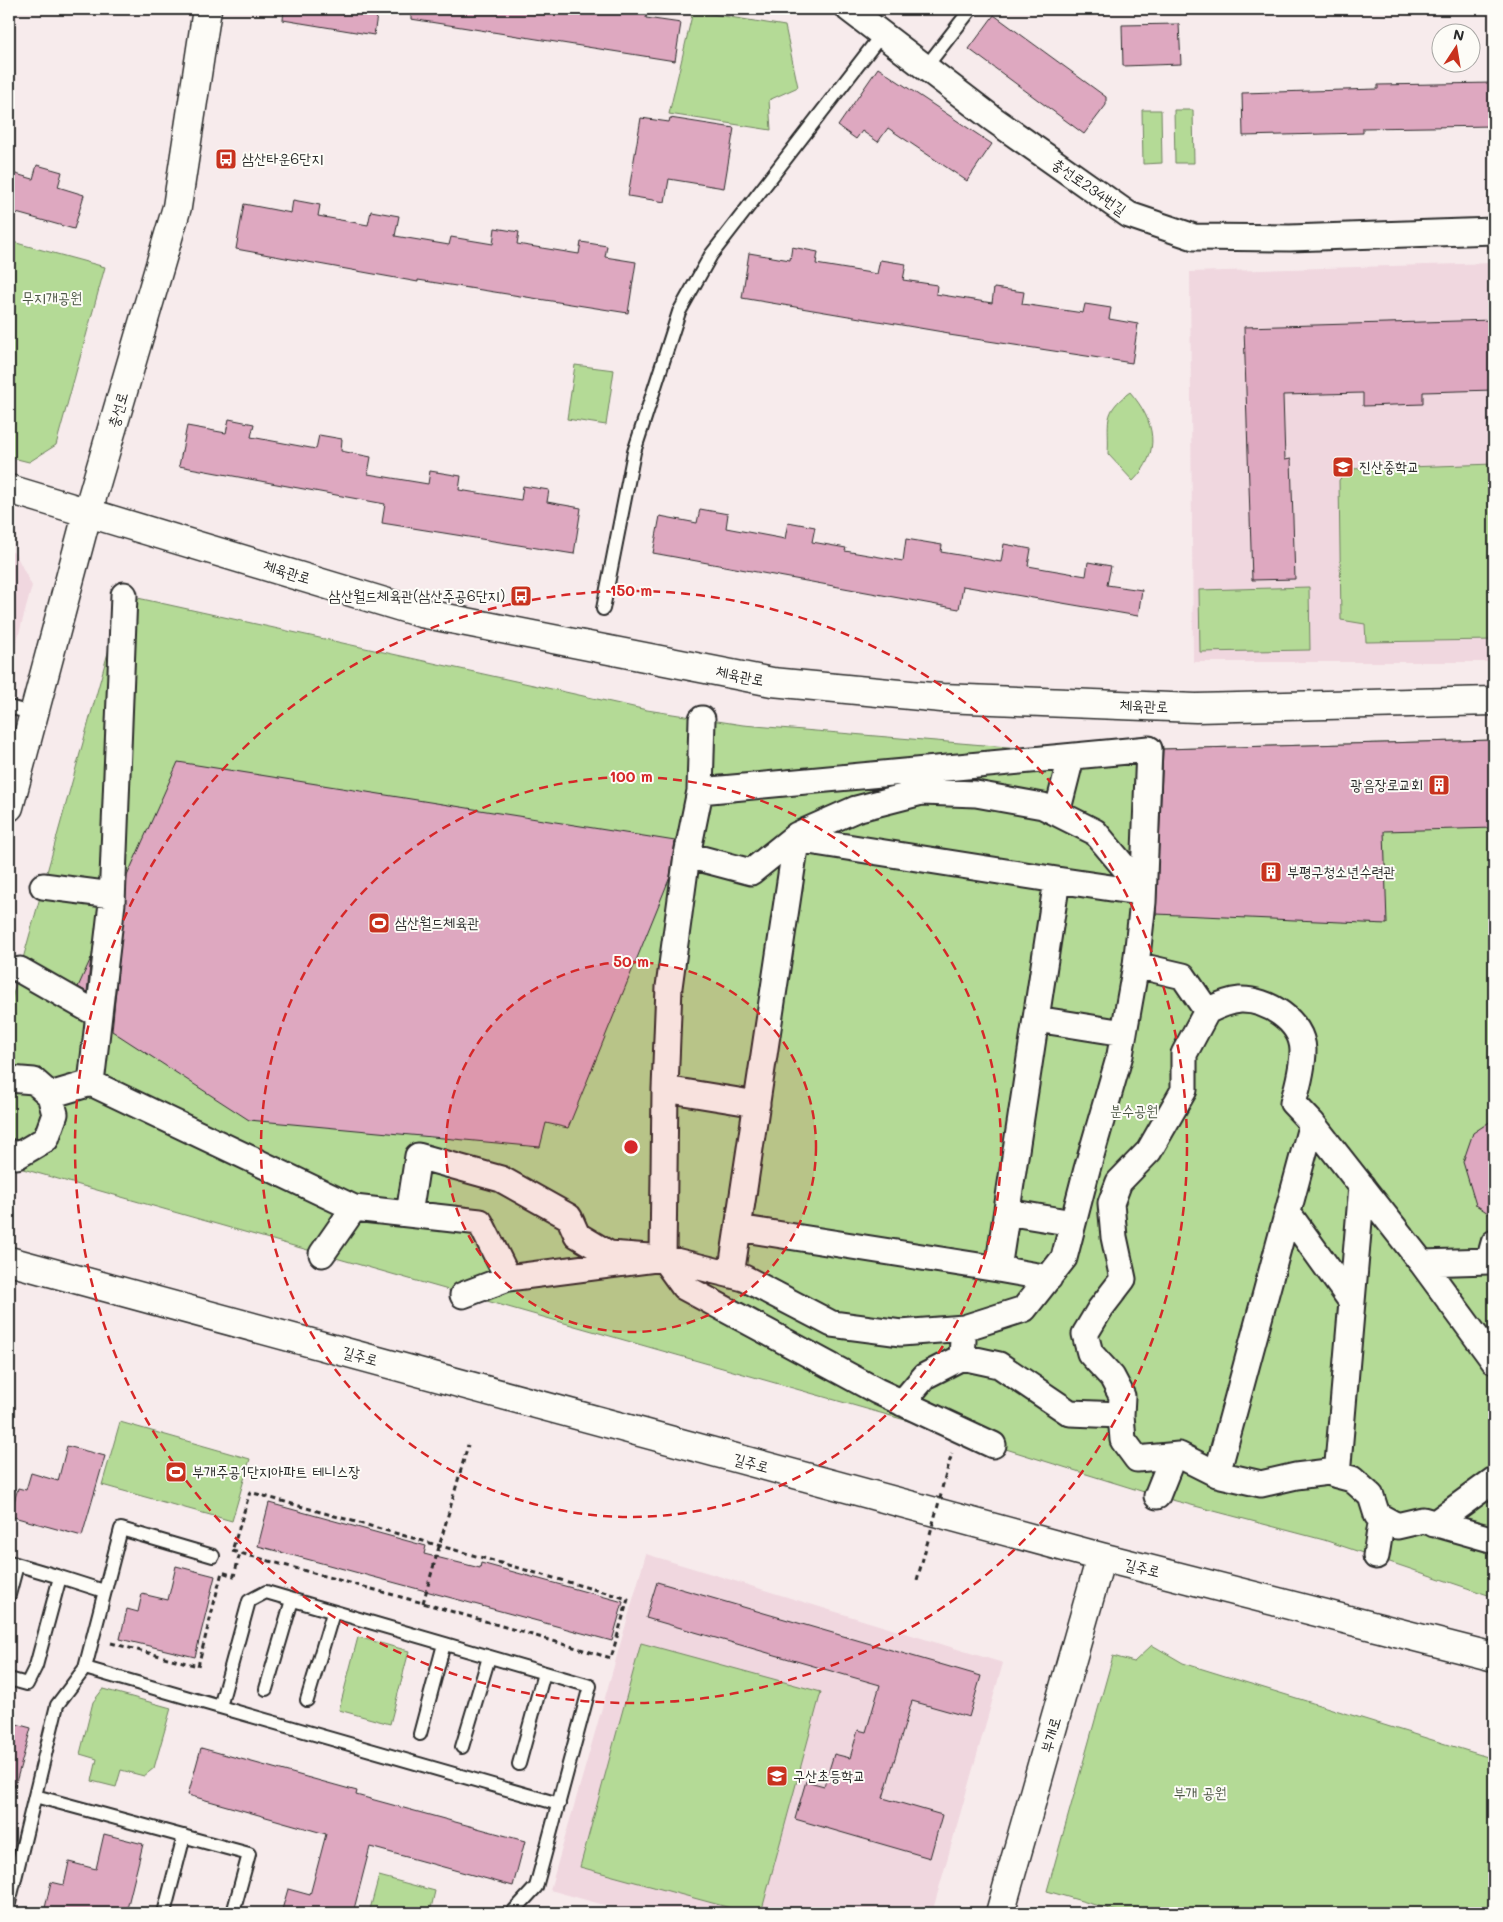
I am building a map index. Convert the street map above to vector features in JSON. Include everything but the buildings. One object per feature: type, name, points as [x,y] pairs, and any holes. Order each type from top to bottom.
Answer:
[{"type":"street","name":"충선로","points":[[9,807],[21,710],[88,511],[177,207],[206,9]]},
{"type":"street","name":"충선로234번길","points":[[849,9],[925,68],[1129,216],[1194,237],[1290,238],[1494,232]]},
{"type":"street","name":"체육관로","points":[[9,489],[88,511],[421,613],[772,682],[942,698],[1196,708],[1494,700]]},
{"type":"street","points":[[91,1083],[112,895],[109,690],[124,595]]},
{"type":"street","points":[[702,719],[700,791],[687,855],[670,987],[665,1089],[663,1258],[684,1287],[902,1403],[993,1445]]},
{"type":"street","points":[[409,1214],[418,1156],[501,1179],[569,1217],[577,1235],[608,1254],[663,1258],[744,1278],[832,1324],[901,1333],[964,1328],[1024,1309],[1064,1258],[1120,1055],[1136,965],[1150,750],[700,791]]},
{"type":"street","points":[[1057,814],[1071,758]]},
{"type":"street","points":[[687,855],[751,872],[796,837],[856,808],[922,792],[976,794],[1043,806],[1096,832],[1125,868],[1141,897]]},
{"type":"street","points":[[796,837],[1057,880],[1141,897]]},
{"type":"street","points":[[732,1275],[796,837]]},
{"type":"street","points":[[998,1269],[1057,880]]},
{"type":"street","points":[[43,886],[112,895]]},
{"type":"street","points":[[1136,965],[1183,976],[1207,1011]]},
{"type":"street","points":[[20,970],[99,1015]]},
{"type":"street","points":[[1494,1361],[1362,1186],[1312,1123],[1293,1103],[1300,1081],[1303,1048],[1293,1023],[1268,1004],[1240,1000],[1220,1005],[1207,1011],[1184,1054],[1184,1090],[1149,1151],[1119,1182],[1111,1203],[1114,1236],[1123,1279],[1100,1309],[1085,1334],[1090,1353],[1112,1377],[1122,1396],[1122,1440],[1137,1459],[1179,1455],[1217,1474],[1261,1484],[1296,1476],[1328,1472],[1352,1479],[1372,1496],[1377,1515],[1398,1526],[1423,1520],[1494,1540]]},
{"type":"street","points":[[1036,1019],[1124,1033]]},
{"type":"street","points":[[9,1079],[34,1082],[50,1095],[55,1114],[46,1139],[17,1156],[9,1152]]},
{"type":"street","points":[[50,1095],[91,1083],[354,1208],[480,1222],[508,1278]]},
{"type":"street","points":[[665,1089],[757,1104]]},
{"type":"street","points":[[1217,1474],[1312,1123]]},
{"type":"street","points":[[1337,1475],[1362,1186]]},
{"type":"street","points":[[322,1254],[354,1208]]},
{"type":"street","points":[[1007,1212],[1073,1223]]},
{"type":"street","points":[[1288,1213],[1352,1302]]},
{"type":"street","points":[[738,1228],[1048,1278]]},
{"type":"street","points":[[1422,1264],[1493,1257]]},
{"type":"street","points":[[463,1295],[508,1278],[663,1258]]},
{"type":"street","name":"길주로","points":[[9,1261],[1101,1558],[1494,1657]]},
{"type":"street","points":[[962,1357],[964,1328]]},
{"type":"street","points":[[902,1403],[925,1376],[962,1357],[999,1365],[1070,1413],[1121,1414]]},
{"type":"street","points":[[1158,1496],[1173,1456]]},
{"type":"street","points":[[1434,1524],[1494,1480]]},
{"type":"street","points":[[1376,1556],[1382,1518]]},
{"type":"street","name":"부개로","points":[[1000,1913],[1101,1558]]},
{"type":"lane","points":[[925,68],[972,9]]},
{"type":"lane","points":[[603,609],[634,452],[679,312],[712,255],[882,34]]},
{"type":"lane","points":[[9,1903],[11,1885],[57,1706],[84,1668],[121,1529],[213,1556]]},
{"type":"lane","points":[[9,1595],[13,1563],[104,1591]]},
{"type":"lane","points":[[9,1679],[27,1684],[36,1666],[60,1577]]},
{"type":"lane","points":[[220,1706],[249,1601],[266,1592],[590,1686],[536,1887],[512,1913]]},
{"type":"lane","points":[[266,1689],[292,1600]]},
{"type":"lane","points":[[307,1700],[333,1613]]},
{"type":"lane","points":[[420,1734],[444,1644]]},
{"type":"lane","points":[[462,1747],[489,1657]]},
{"type":"lane","points":[[84,1668],[559,1804]]},
{"type":"lane","points":[[519,1764],[544,1673]]},
{"type":"lane","points":[[35,1796],[250,1854],[233,1913]]},
{"type":"lane","points":[[164,1913],[184,1836]]},
{"type":"path","points":[[917,1580],[959,1429]]},
{"type":"path","points":[[423,1603],[468,1445]]},
{"type":"path","points":[[240,1553],[232,1551],[250,1492],[628,1599],[611,1658]]},
{"type":"shaded area","name":"진산중학교","points":[[1494,263],[1494,662],[1193,662],[1190,272]]},
{"type":"shaded area","points":[[9,551],[15,553],[32,586],[9,670]]},
{"type":"shaded area","name":"구산초등학교","points":[[646,1554],[1003,1663],[932,1913],[633,1913],[550,1890]]},
{"type":"green space","points":[[693,11],[785,26],[798,87],[769,100],[771,130],[669,114]]},
{"type":"green space","points":[[1142,110],[1161,110],[1162,163],[1143,164]]},
{"type":"green space","points":[[1174,110],[1193,110],[1194,163],[1175,163]]},
{"type":"green space","name":"무지개공원","points":[[9,241],[105,267],[56,445],[29,462],[9,457]]},
{"type":"green space","points":[[575,365],[614,370],[606,425],[567,419]]},
{"type":"green space","points":[[1130,392],[1145,414],[1150,425],[1152,437],[1148,459],[1133,481],[1108,454],[1108,426],[1111,412],[1121,399]]},
{"type":"green space","points":[[1494,464],[1494,640],[1366,642],[1365,624],[1341,620],[1339,480],[1350,469]]},
{"type":"green space","points":[[1309,587],[1310,650],[1200,652],[1199,590]]},
{"type":"green space","name":"분수공원","points":[[124,595],[647,710],[743,725],[1092,754],[1162,749],[1494,740],[1494,1597],[1324,1540],[1157,1496],[993,1445],[9,1165],[9,1009]]},
{"type":"green space","name":"부개주공1단지아파트 테니스장","points":[[120,1422],[250,1459],[232,1521],[102,1485]]},
{"type":"green space","points":[[358,1637],[409,1651],[390,1724],[339,1710]]},
{"type":"green space","points":[[641,1643],[821,1692],[761,1913],[749,1913],[580,1867]]},
{"type":"green space","name":"부개 공원","points":[[1152,1645],[1183,1663],[1494,1759],[1494,1913],[1123,1913],[1047,1891],[1113,1656],[1134,1662]]},
{"type":"green space","points":[[103,1689],[171,1708],[154,1768],[144,1776],[121,1770],[116,1787],[92,1781],[97,1759],[80,1754],[93,1702]]},
{"type":"green space","points":[[379,1876],[435,1891],[430,1913],[369,1913]]},
{"type":"place","name":"삼산타운6단지","points":[[226,159]]},
{"type":"place","name":"진산중학교","points":[[1343,467]]},
{"type":"place","name":"삼산월드체육관(삼산주공6단지)","points":[[521,596]]},
{"type":"place","name":"광음장로교회","points":[[1439,785]]},
{"type":"place","name":"부평구청소년수련관","points":[[1271,872]]},
{"type":"place","name":"삼산월드체육관","points":[[379,923]]},
{"type":"place","name":"부개주공1단지아파트 테니스장","points":[[176,1472]]},
{"type":"place","name":"구산초등학교","points":[[777,1776]]}]
